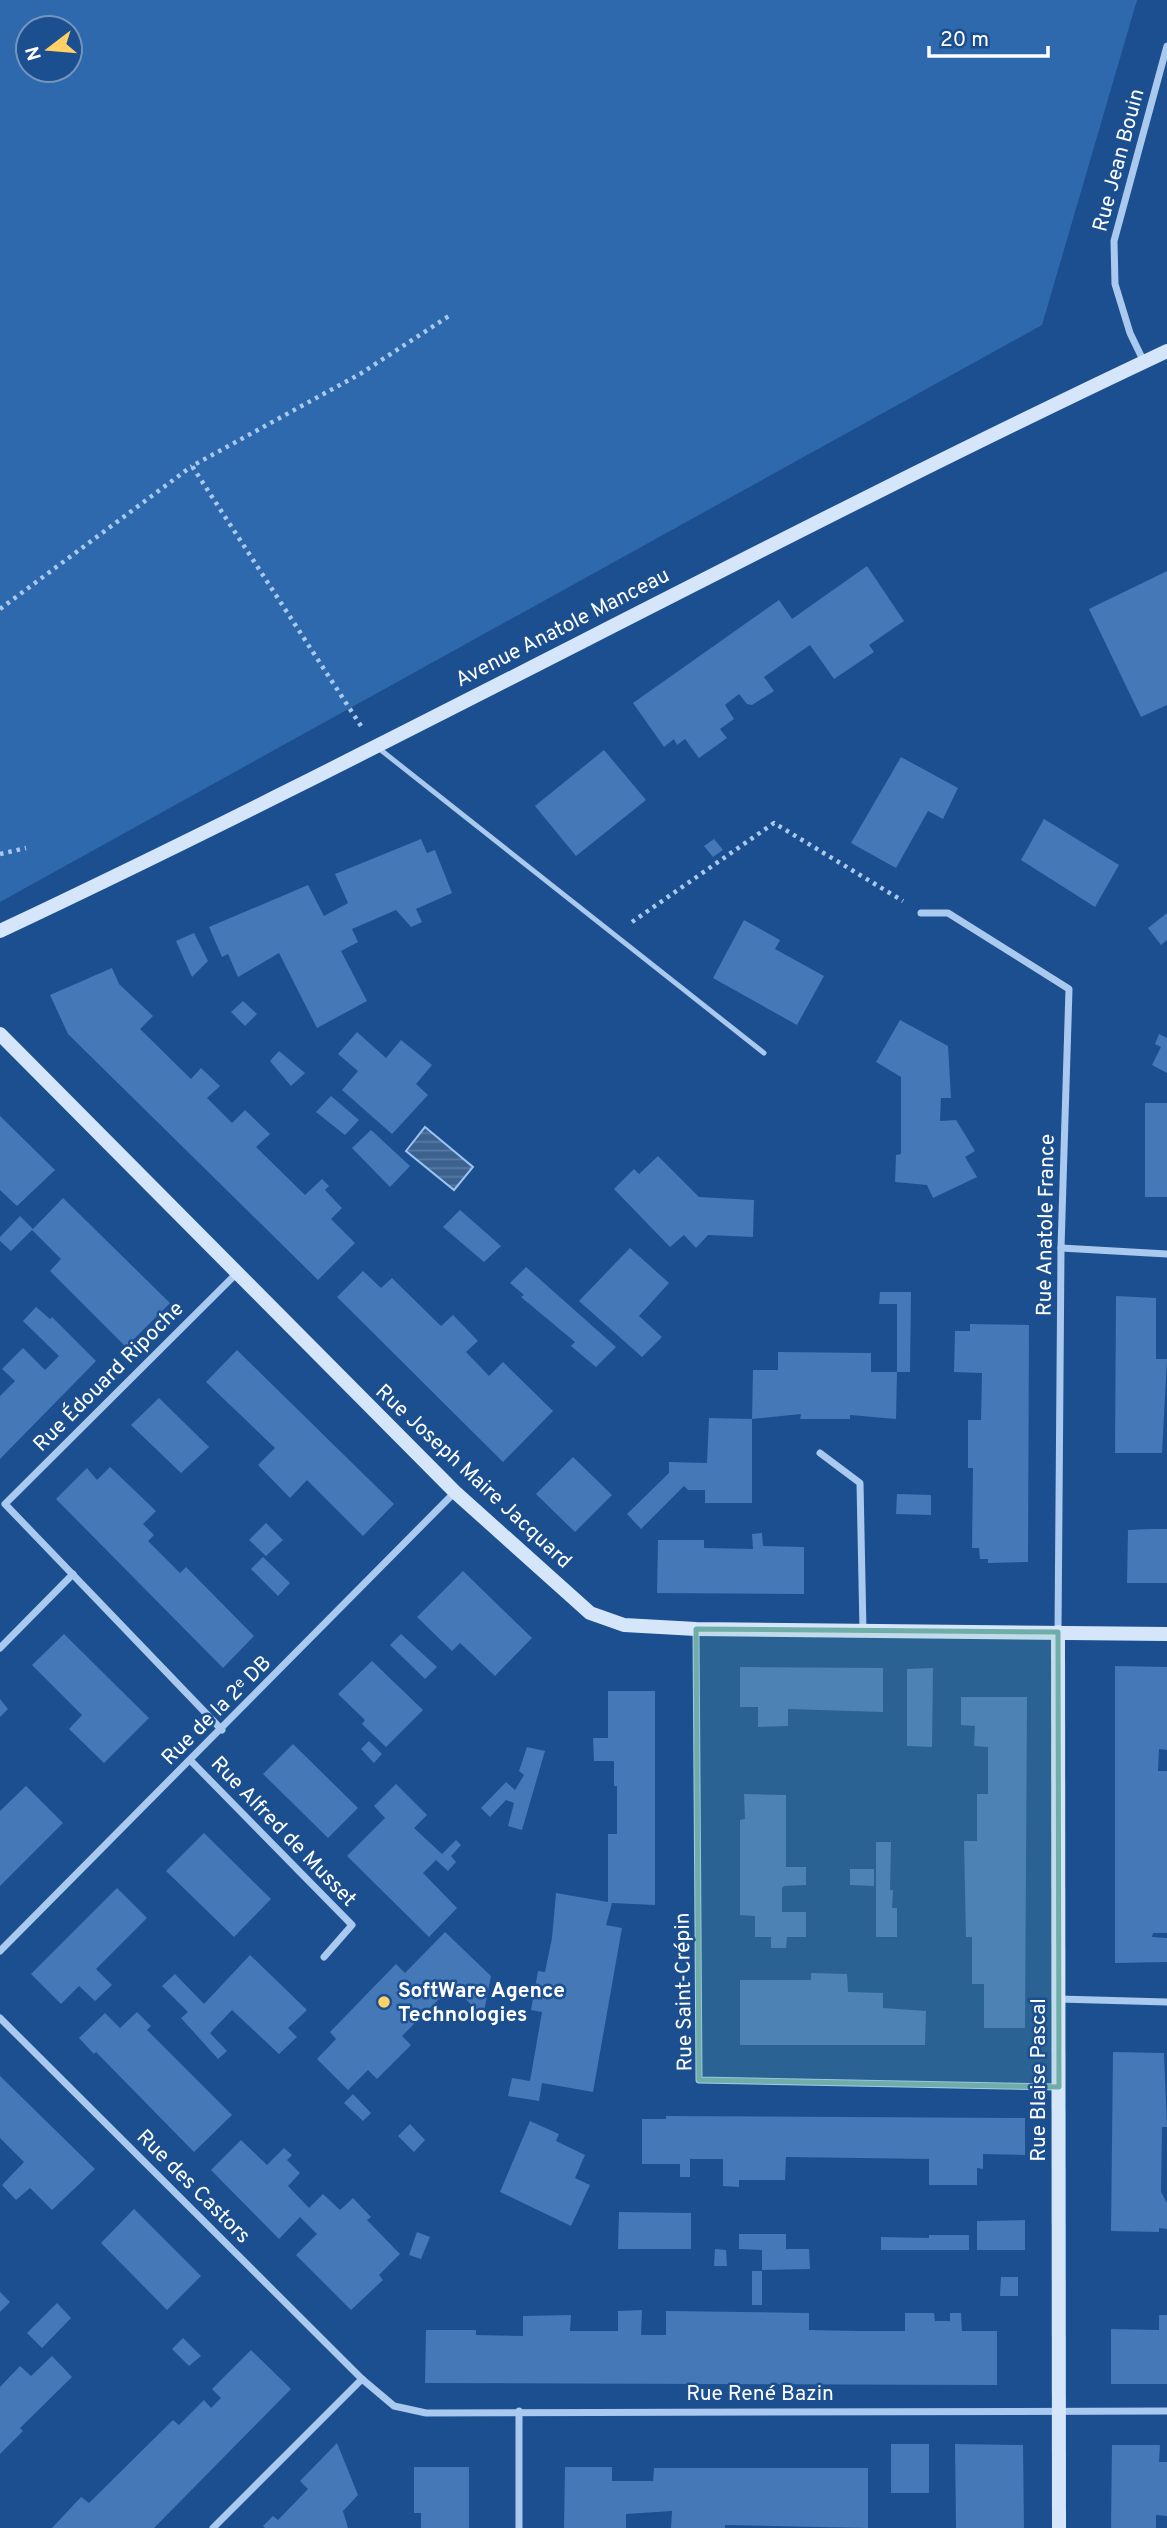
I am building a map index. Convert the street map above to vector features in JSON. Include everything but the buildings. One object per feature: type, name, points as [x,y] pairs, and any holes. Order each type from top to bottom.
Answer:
[{"type":"street","name":"Rue Jean Bouin","points":[[1143,362],[1130,333],[1115,284],[1114,241],[1167,46]]},
{"type":"street","name":"Avenue Anatole Manceau","points":[[0,931],[375,745],[808,524],[1167,351]]},
{"type":"street","name":"Rue Anatole France","points":[[921,913],[948,913],[1069,989],[1061,1248],[1058,1632]]},
{"type":"street","name":"Rue Joseph Maire Jacquard","points":[[0,1034],[455,1492],[590,1613],[624,1625],[696,1629],[1167,1634]]},
{"type":"street","points":[[1061,1248],[1167,1254]]},
{"type":"street","name":"Rue Édouard Ripoche","points":[[222,1730],[73,1574],[2,1506],[237,1273]]},
{"type":"street","points":[[820,1453],[860,1483],[863,1632]]},
{"type":"street","name":"Rue de la 2ᵉ DB","points":[[0,1951],[455,1492]]},
{"type":"street","points":[[0,1648],[73,1574]]},
{"type":"street","name":"Rue Saint-Crépin","points":[[696,1629],[699,2080],[1059,2087]]},
{"type":"street","name":"Rue Blaise Pascal","points":[[1058,1632],[1059,2528]]},
{"type":"street","name":"Rue Alfred de Musset","points":[[191,1761],[352,1925],[324,1957]]},
{"type":"street","points":[[1059,1999],[1167,2002]]},
{"type":"street","name":"Rue des Castors","points":[[0,2018],[362,2379]]},
{"type":"street","points":[[213,2528],[362,2379]]},
{"type":"street","name":"Rue René Bazin","points":[[362,2379],[394,2406],[426,2413],[1167,2411]]},
{"type":"street","points":[[519,2411],[519,2528]]},
{"type":"lane","points":[[375,745],[764,1053]]},
{"type":"path","points":[[0,610],[192,466],[360,374],[452,314]]},
{"type":"path","points":[[192,466],[375,745]]},
{"type":"path","points":[[612,935],[774,823],[921,913]]},
{"type":"path","points":[[0,854],[26,848]]},
{"type":"highlighted area","points":[[696,1629],[1058,1632],[1059,2087],[699,2080]]},
{"type":"shaded area","points":[[0,0],[1137,0],[1042,325],[0,902]]},
{"type":"shaded area","points":[[425,1127],[473,1167],[454,1190],[406,1151]]},
{"type":"place","name":"SoftWare Agence Technologies","points":[[384,2002]]}]
